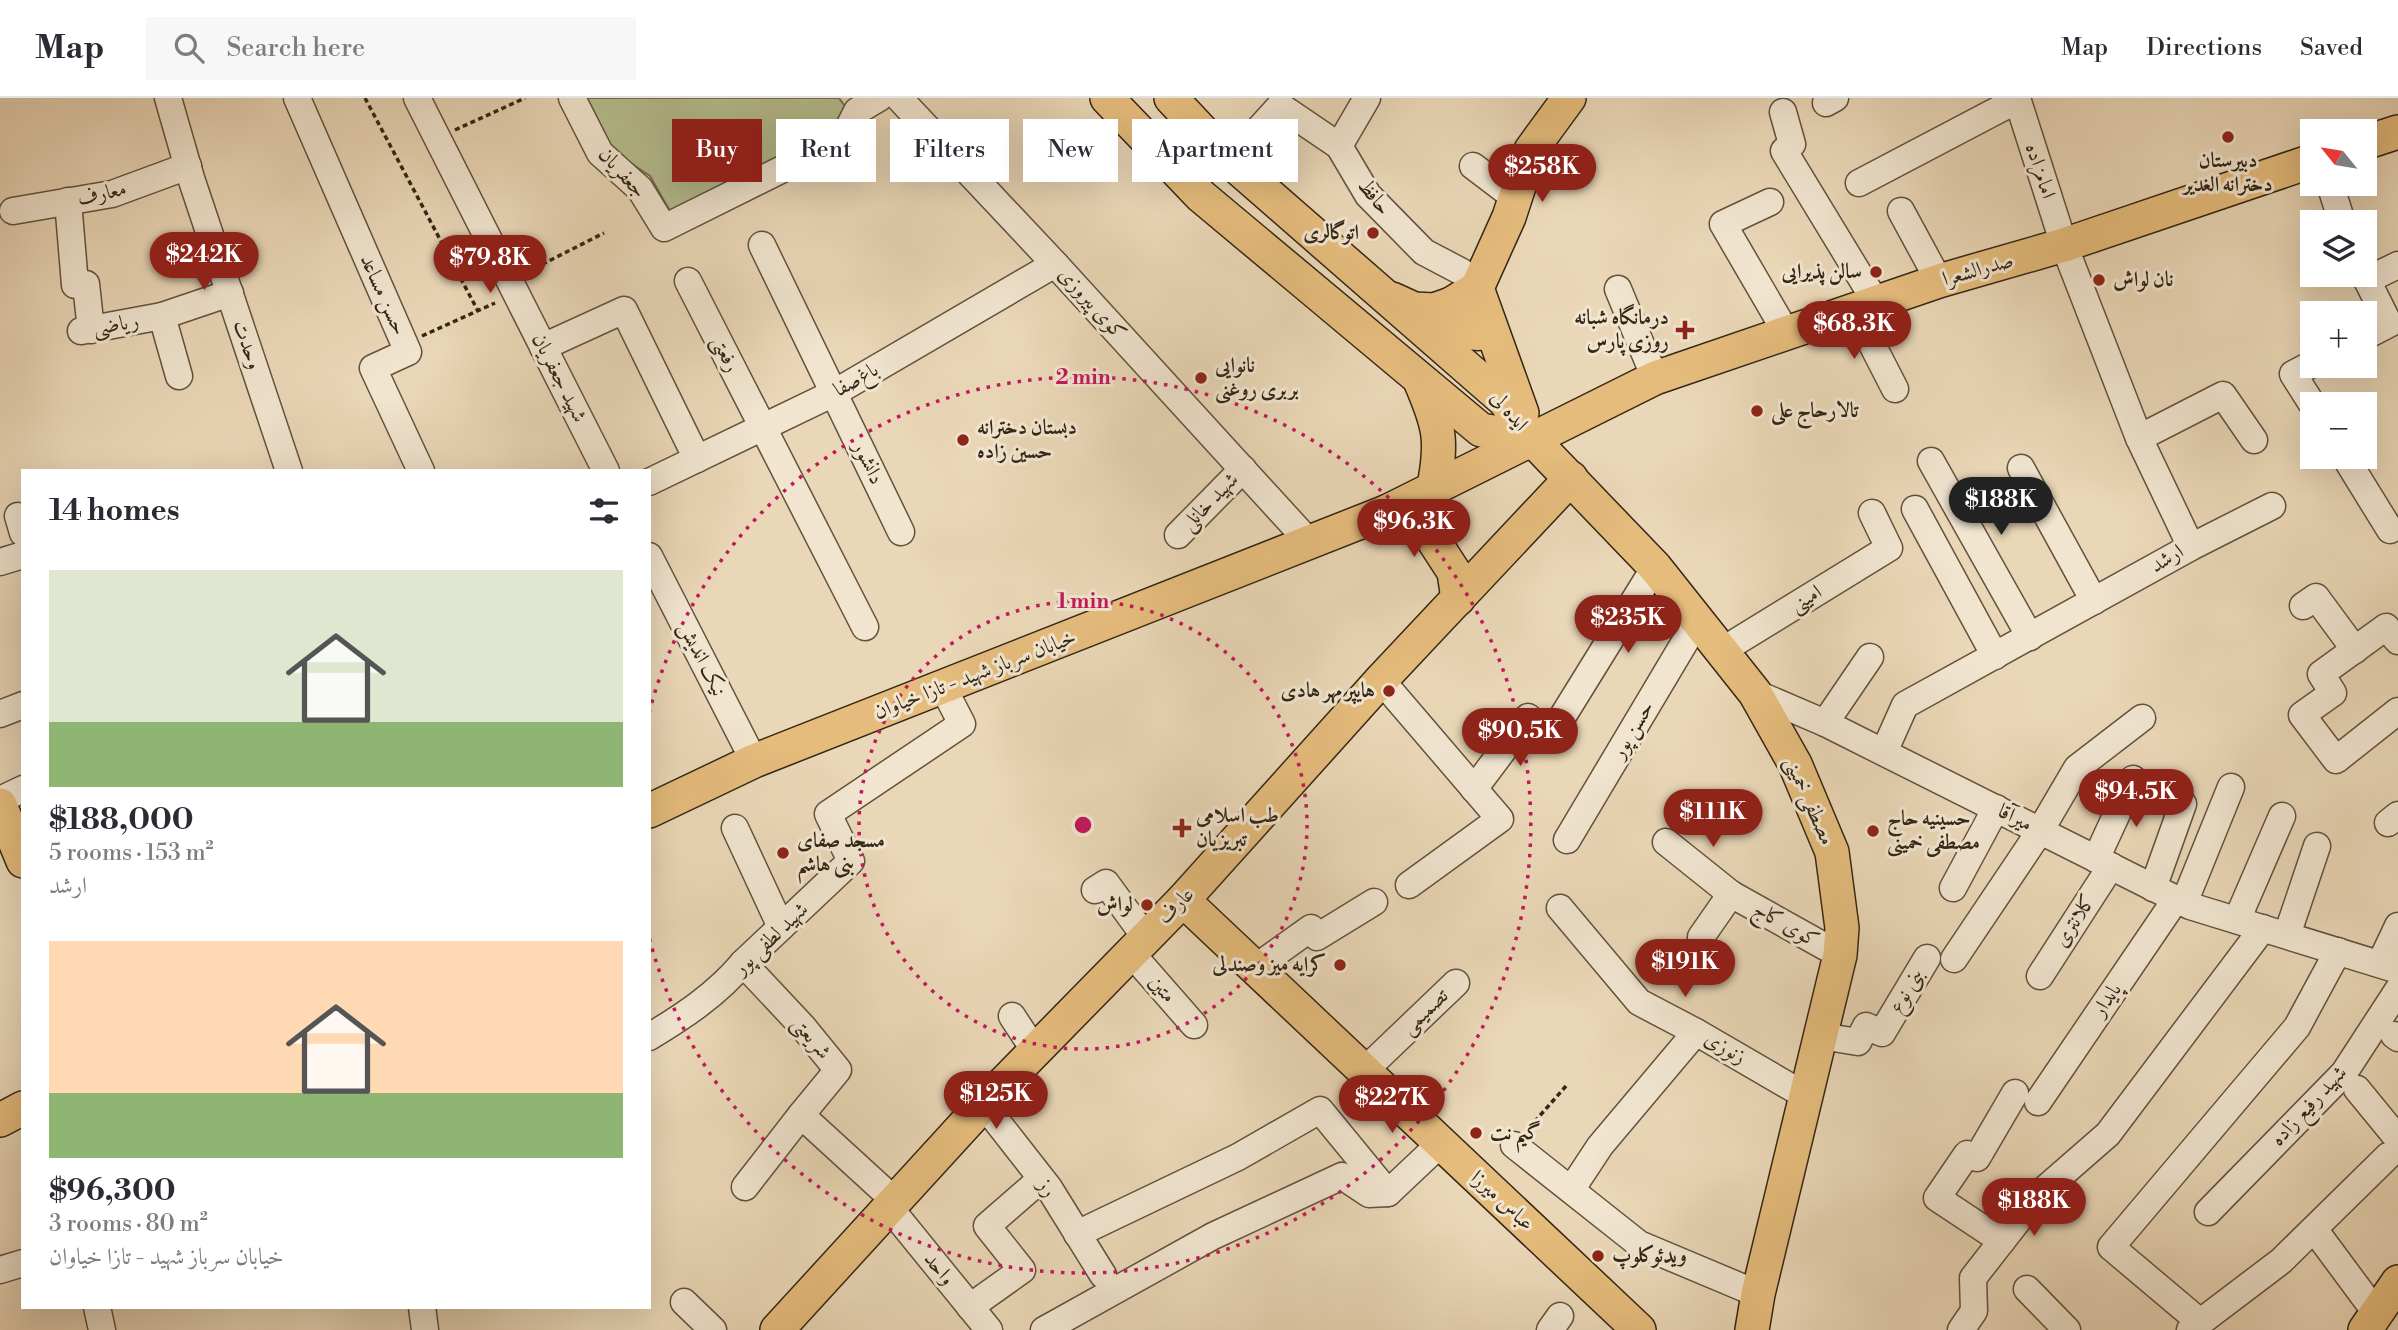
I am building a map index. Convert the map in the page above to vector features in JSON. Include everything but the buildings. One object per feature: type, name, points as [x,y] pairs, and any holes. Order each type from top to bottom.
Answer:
[{"type":"main road","name":"ایده لى","points":[[1107,98],[1201,196],[1481,430],[1531,438]]},
{"type":"main road","points":[[1381,294],[1414,309],[1434,310],[1463,288],[1515,198],[1531,150],[1570,98]]},
{"type":"main road","name":"ایده لى","points":[[1181,102],[1195,119]]},
{"type":"main road","points":[[2377,139],[2398,132]]},
{"type":"main road","name":"صدرالشعرا","points":[[1531,438],[1655,378],[1939,281],[2064,245],[2300,165]]},
{"type":"main road","name":"ایده لى","points":[[1254,182],[1505,401],[1531,438]]},
{"type":"main road","points":[[1463,288],[1492,331],[1531,438]]},
{"type":"main road","points":[[1420,381],[1436,418],[1439,435],[1440,456],[1434,486]]},
{"type":"main road","name":"مصطفی خمینی","points":[[1531,438],[1655,567],[1755,692],[1795,764],[1832,852],[1842,928],[1840,955],[1758,1294],[1752,1330]]},
{"type":"main road","name":"خیابان سرباز شهید - تازا خیاوان","points":[[651,810],[754,761],[1385,512],[1531,438]]},
{"type":"main road","name":"عارف","points":[[777,1330],[984,1105],[1183,900],[1381,680],[1571,478]]},
{"type":"main road","points":[[1385,512],[1430,535],[1454,572],[1458,599]]},
{"type":"main road","points":[[0,803],[21,856]]},
{"type":"main road","name":"عباس میرزا","points":[[1183,900],[1639,1330]]},
{"type":"main road","points":[[0,1119],[21,1109]]},
{"type":"main road","points":[[2371,1322],[2398,1282]]},
{"type":"street","name":"وحدت","points":[[168,98],[288,469]]},
{"type":"street","name":"حسن مساعد","points":[[297,98],[408,352],[373,368],[420,469]]},
{"type":"street","name":"شهید جعفریان","points":[[417,98],[605,469]]},
{"type":"street","name":"جعفریان","points":[[572,98],[600,153],[640,189],[664,228],[843,139],[868,105]]},
{"type":"street","name":"کوی پیروزی","points":[[900,98],[1310,543]]},
{"type":"street","points":[[1268,119],[1280,106],[1339,146],[1367,98]]},
{"type":"street","points":[[1858,183],[2017,99]]},
{"type":"street","name":"امامزاده","points":[[2017,99],[2064,245]]},
{"type":"street","points":[[1783,112],[1792,144],[1784,151],[1866,307],[1895,389]]},
{"type":"street","name":"حافظ","points":[[1339,146],[1367,195],[1463,288]]},
{"type":"street","name":"معارف","points":[[13,211],[112,194],[188,166]]},
{"type":"street","points":[[1473,166],[1515,198]]},
{"type":"street","name":"ریاضی","points":[[68,201],[75,285],[86,284],[86,330],[162,316],[230,293]]},
{"type":"street","points":[[1770,202],[1723,224],[1787,334]]},
{"type":"street","points":[[1902,211],[1939,281]]},
{"type":"street","name":"دانشور","points":[[762,245],[901,532]]},
{"type":"street","name":"ارشد","points":[[1884,752],[1905,705],[2191,547],[2139,438],[2064,245]]},
{"type":"street","name":"باغ‌صفا","points":[[651,481],[834,393],[1055,264]]},
{"type":"street","points":[[2377,273],[2398,265]]},
{"type":"street","name":"رفعتی","points":[[688,281],[865,627]]},
{"type":"street","points":[[2371,287],[2389,324],[2377,330]]},
{"type":"street","points":[[1618,289],[1655,378]]},
{"type":"street","points":[[543,347],[624,310],[697,459]]},
{"type":"street","points":[[162,316],[179,376]]},
{"type":"street","points":[[2300,370],[2293,374],[2304,392]]},
{"type":"street","points":[[2139,438],[2224,395],[2254,440]]},
{"type":"street","points":[[1931,461],[2030,637]]},
{"type":"street","points":[[2021,468],[2094,601]]},
{"type":"street","name":"شهید خانلی","points":[[1178,536],[1243,469]]},
{"type":"street","points":[[2352,469],[2390,530]]},
{"type":"street","points":[[2191,547],[2272,506]]},
{"type":"street","points":[[1915,509],[1995,656]]},
{"type":"street","name":"امینی","points":[[1723,650],[1889,548],[1872,513]]},
{"type":"street","points":[[0,562],[21,556]]},
{"type":"street","name":"نیک اندیش","points":[[651,560],[754,761]]},
{"type":"street","points":[[1561,719],[1655,567]]},
{"type":"street","points":[[2303,606],[2316,597],[2355,650]]},
{"type":"street","name":"حسن پور","points":[[1567,840],[1698,620]]},
{"type":"street","points":[[2398,641],[2386,627],[2321,674],[2333,693],[2302,715],[2336,760],[2398,711]]},
{"type":"street","points":[[1825,723],[1870,657]]},
{"type":"street","points":[[1381,680],[1500,819],[1409,885]]},
{"type":"street","name":"شهید لطفی پور","points":[[651,1036],[684,1016],[728,981],[743,963],[851,862],[828,814],[962,724],[943,687]]},
{"type":"street","name":"میرآقا","points":[[1755,692],[1884,752],[2171,897],[2389,967]]},
{"type":"street","points":[[0,714],[21,706]]},
{"type":"street","points":[[1474,789],[1528,717]]},
{"type":"street","points":[[1954,960],[2040,831],[2077,768],[2142,718]]},
{"type":"street","name":"کلانتری","points":[[2040,976],[2103,862],[2133,779]]},
{"type":"street","points":[[2171,897],[2231,787]]},
{"type":"street","points":[[0,803],[21,790]]},
{"type":"street","points":[[2171,897],[2183,804]]},
{"type":"street","points":[[1953,888],[1996,808]]},
{"type":"street","points":[[2237,920],[2282,816]]},
{"type":"street","points":[[735,828],[781,927]]},
{"type":"street","name":"کوی کاج","points":[[1665,842],[1731,894],[1840,955]]},
{"type":"street","points":[[1961,1330],[1974,1311],[1973,1278],[2037,1196],[2108,1134],[2275,932],[2317,846]]},
{"type":"street","name":"متین","points":[[1095,890],[1106,883],[1138,946],[1194,1025]]},
{"type":"street","name":"کوی کاج","points":[[1701,937],[1731,894]]},
{"type":"street","name":"پایدار","points":[[2002,1241],[1937,1198],[1967,1154],[1978,1158],[2026,1097],[2171,897]]},
{"type":"street","points":[[1255,968],[1311,928],[1317,937],[1374,902]]},
{"type":"street","name":"زنوزی","points":[[1560,908],[1639,1002],[1806,1096]]},
{"type":"street","points":[[2389,967],[2398,926]]},
{"type":"street","points":[[2338,951],[2297,1027],[2111,1247],[2195,1326],[2281,1261],[2393,1148],[2357,1089]]},
{"type":"street","name":"بنی نوع","points":[[1821,1036],[1858,1042],[1866,1026],[1882,1033],[1927,958]]},
{"type":"street","name":"شریعتی","points":[[743,963],[803,1027],[838,1070],[801,1115]]},
{"type":"street","name":"تصمیمی","points":[[1364,1071],[1456,983]]},
{"type":"street","name":"شهید رفیع زاده","points":[[2208,1212],[2344,1073],[2398,990]]},
{"type":"street","points":[[1012,1016],[1035,1051]]},
{"type":"street","points":[[1571,1190],[1600,1146],[1696,1032]]},
{"type":"street","name":"رز","points":[[984,1105],[1041,1179],[1108,1283]]},
{"type":"street","points":[[1077,1234],[1238,1157],[1320,1110],[1388,1193]]},
{"type":"street","points":[[745,1186],[801,1115],[892,1204]]},
{"type":"street","points":[[1044,1330],[1108,1283],[1342,1176],[1369,1194],[1388,1193],[1441,1143]]},
{"type":"street","points":[[1514,1145],[1639,1244],[1758,1294]]},
{"type":"street","points":[[970,1307],[1022,1270],[987,1226],[1041,1179]]},
{"type":"street","name":"واحد","points":[[892,1204],[989,1330]]},
{"type":"street","points":[[2314,1229],[2371,1322]]},
{"type":"street","points":[[0,1270],[21,1264]]},
{"type":"street","points":[[2027,1289],[2067,1330]]},
{"type":"street","points":[[684,1302],[713,1330]]},
{"type":"street","points":[[97,1309],[102,1330]]},
{"type":"street","points":[[422,1309],[425,1330]]},
{"type":"path","points":[[365,98],[478,311]]},
{"type":"path","points":[[438,139],[525,98]]},
{"type":"path","points":[[405,344],[478,311],[604,233]]},
{"type":"green space","points":[[585,98],[839,98],[847,109],[842,119],[776,119],[776,160],[762,167],[762,119],[672,119],[672,182],[732,182],[671,213],[650,176],[611,150]]},
{"type":"place","name":"دبیرستان دخترانه الغدیر","points":[[2228,137]]},
{"type":"place","name":"اتوگالری","points":[[1373,233]]},
{"type":"place","name":"سالن پذیرایی","points":[[1876,272]]},
{"type":"place","name":"نان لواش","points":[[2099,280]]},
{"type":"place","name":"درمانگاه شبانه روزی پارس","points":[[1685,330]]},
{"type":"place","name":"نانوایی بربری روغنی","points":[[1201,378]]},
{"type":"place","name":"تالارحاج علی","points":[[1757,411]]},
{"type":"place","name":"دبستان دخترانه حسین زاده","points":[[963,440]]},
{"type":"place","name":"هایپر مهر هادی","points":[[1389,691]]},
{"type":"place","name":"طب اسلامی تبریزیان","points":[[1182,828]]},
{"type":"place","name":"حسینیه حاج مصطفی خمینی","points":[[1873,831]]},
{"type":"place","name":"مسجد صفای بنی هاشم","points":[[783,853]]},
{"type":"place","name":"لواش","points":[[1147,905]]},
{"type":"place","name":"کرایه میز وصندلی","points":[[1340,965]]},
{"type":"place","name":"گیم نت","points":[[1476,1133]]},
{"type":"place","name":"ویدئوکلوپ","points":[[1598,1256]]}]
